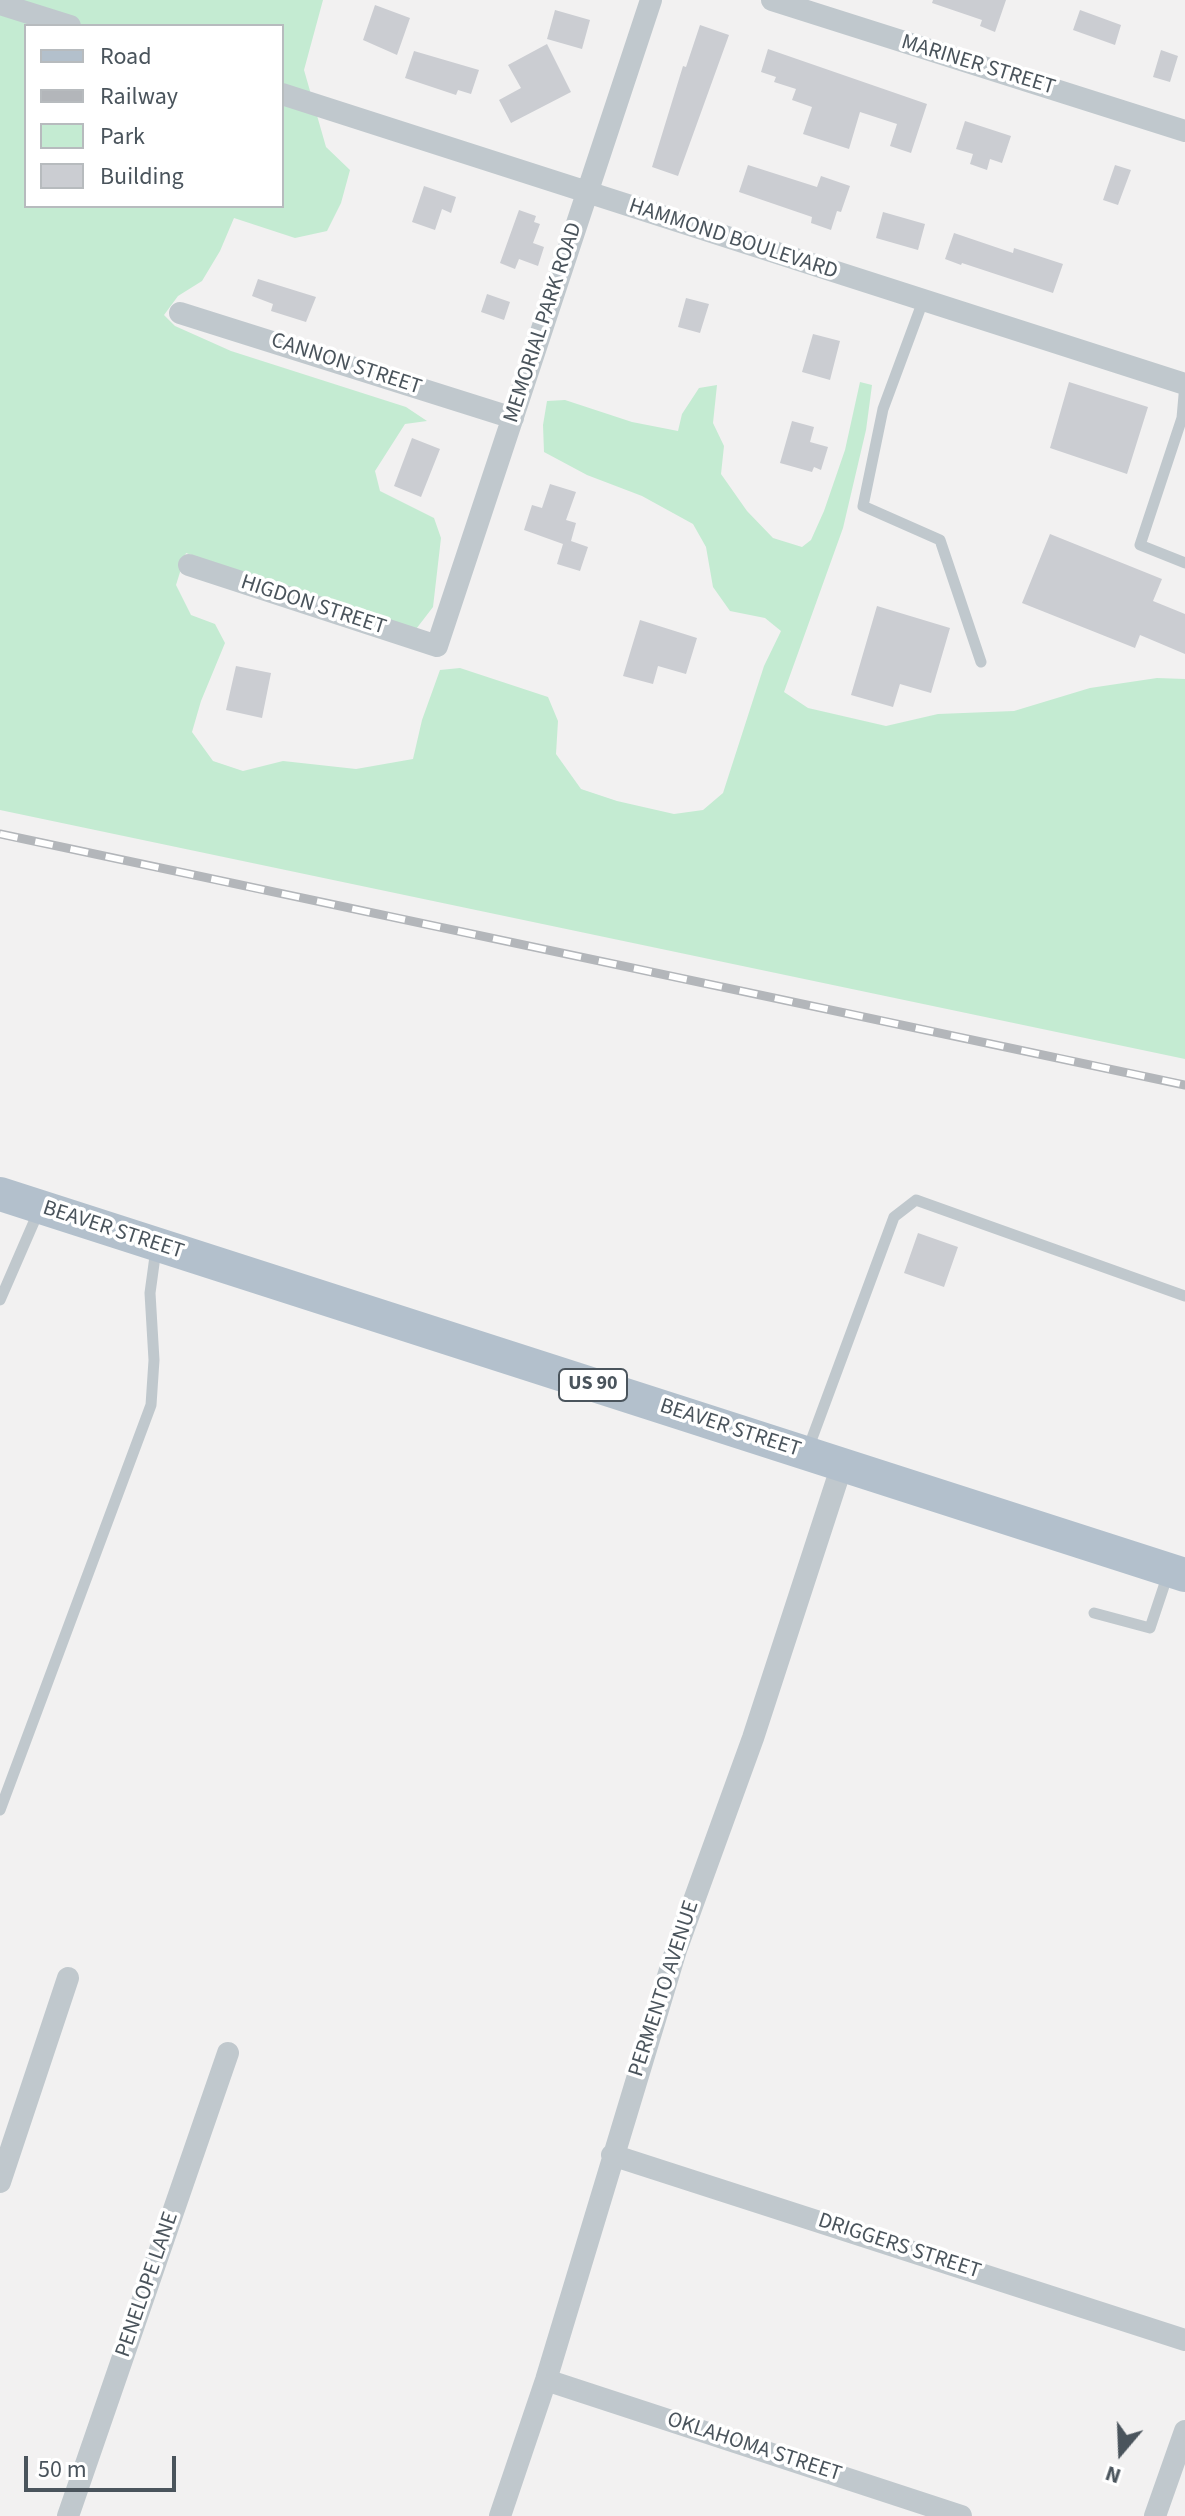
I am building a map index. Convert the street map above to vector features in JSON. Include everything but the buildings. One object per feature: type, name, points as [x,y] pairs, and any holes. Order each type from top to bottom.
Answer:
[{"type":"main road","name":"BEAVER STREET","points":[[0,1194],[1177,1573]]},
{"type":"street","name":"MEMORIAL PARK ROAD","points":[[437,646],[651,0]]},
{"type":"street","name":"MARINER STREET","points":[[772,0],[1185,131]]},
{"type":"street","points":[[0,4],[64,24]]},
{"type":"street","name":"HAMMOND BOULEVARD","points":[[284,95],[1185,384]]},
{"type":"street","name":"CANNON STREET","points":[[180,313],[513,418]]},
{"type":"street","name":"HIGDON STREET","points":[[189,565],[437,646]]},
{"type":"street","name":"PERMENTO AVENUE","points":[[500,2516],[546,2380],[676,1950],[753,1738],[842,1465]]},
{"type":"street","points":[[0,2182],[68,1978]]},
{"type":"street","name":"PENELOPE LANE","points":[[68,2516],[228,2053]]},
{"type":"street","name":"DRIGGERS STREET","points":[[612,2155],[1185,2340]]},
{"type":"street","name":"OKLAHOMA STREET","points":[[546,2380],[961,2516]]},
{"type":"street","points":[[1155,2516],[1185,2431]]},
{"type":"lane","points":[[923,301],[883,409],[863,506],[940,540],[981,662]]},
{"type":"lane","points":[[1185,384],[1182,418],[1140,545],[1185,563]]},
{"type":"lane","points":[[806,1453],[894,1217],[916,1200],[1185,1296]]},
{"type":"lane","points":[[0,1300],[40,1207]]},
{"type":"lane","points":[[0,1810],[151,1405],[154,1368],[150,1293],[157,1245]]},
{"type":"lane","points":[[1094,1613],[1150,1628],[1177,1573]]},
{"type":"green space","points":[[0,0],[323,0],[304,70],[326,147],[350,170],[341,203],[327,231],[295,238],[234,218],[220,251],[202,281],[178,296],[164,315],[175,326],[231,351],[406,407],[427,421],[405,424],[375,471],[380,491],[434,518],[441,538],[433,607],[413,633],[186,553],[176,585],[191,615],[215,624],[225,643],[192,732],[213,761],[243,771],[283,761],[356,769],[413,759],[422,720],[440,670],[460,668],[548,697],[558,721],[556,754],[581,789],[674,814],[703,810],[723,793],[764,666],[781,631],[765,618],[730,611],[713,587],[706,547],[693,524],[642,496],[587,475],[544,452],[543,425],[547,401],[565,400],[632,422],[678,431],[682,414],[699,388],[717,385],[713,423],[724,446],[721,474],[747,511],[773,538],[802,547],[811,540],[824,511],[845,450],[860,382],[872,385],[866,430],[843,528],[784,692],[808,708],[886,726],[938,714],[1014,711],[1090,688],[1157,678],[1185,679],[1185,1059],[0,810]]},
{"type":"railway","points":[[0,834],[1185,1085]]}]
